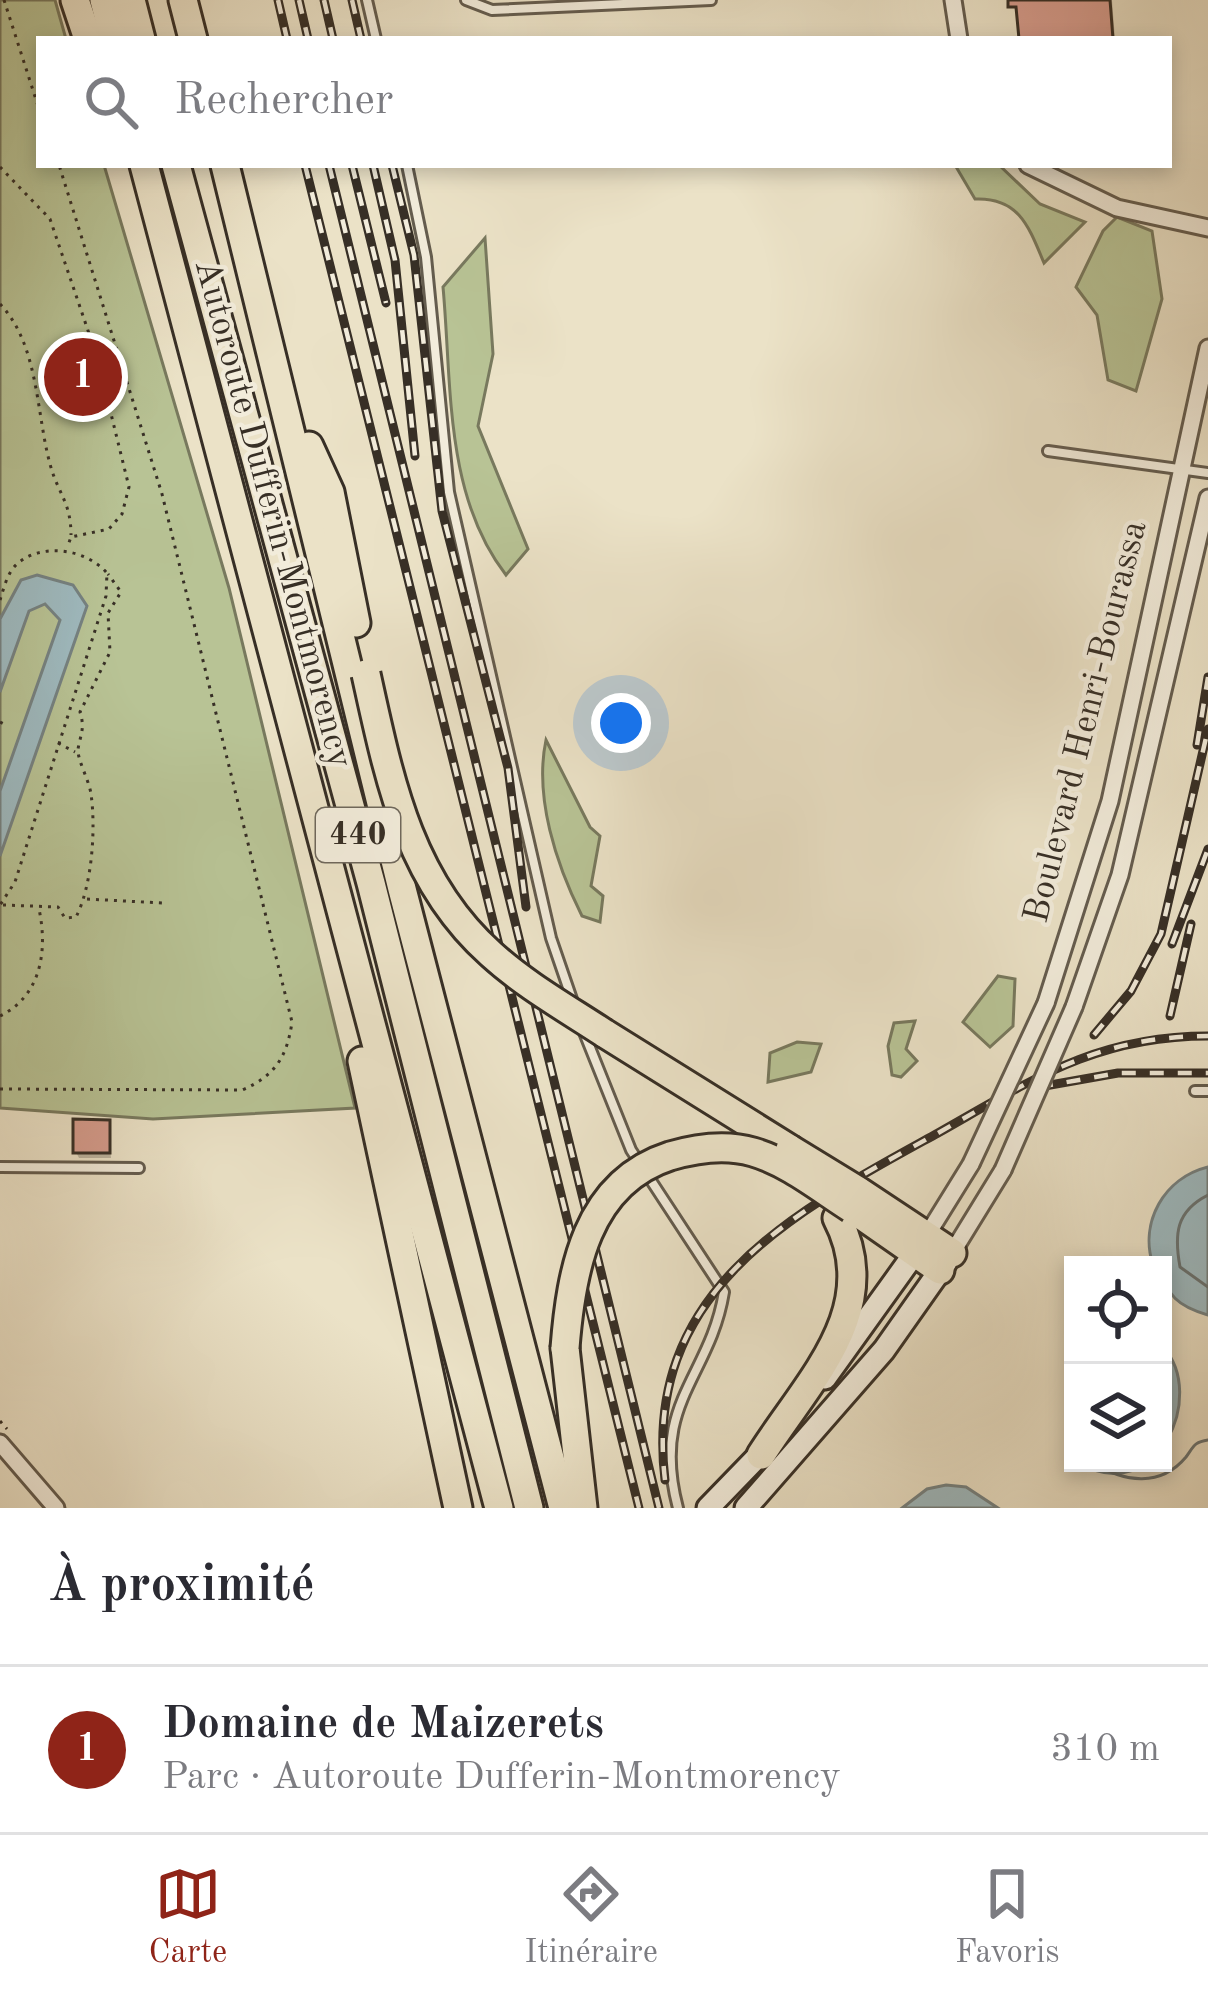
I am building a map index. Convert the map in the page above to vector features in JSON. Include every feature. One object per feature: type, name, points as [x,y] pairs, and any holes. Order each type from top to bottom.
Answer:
[{"type":"highway","points":[[75,0],[87,36]]},
{"type":"highway","points":[[104,0],[113,36]]},
{"type":"highway","points":[[131,0],[141,36]]},
{"type":"highway","points":[[183,0],[192,36]]},
{"type":"highway","points":[[130,168],[184,332]]},
{"type":"highway","name":"Autoroute Dufferin-Montmorency","points":[[145,168],[184,332],[499,1508]]},
{"type":"highway","name":"Autoroute Dufferin-Montmorency","points":[[177,168],[371,883],[530,1508]]},
{"type":"highway","points":[[226,168],[289,411],[402,889],[563,1508]]},
{"type":"highway","points":[[289,411],[330,492],[366,674],[403,822],[430,882],[464,928],[523,980],[849,1206],[855,1268],[852,1300],[835,1346],[761,1455]]},
{"type":"highway","points":[[341,915],[358,1044],[462,1508]]},
{"type":"highway","points":[[583,1508],[565,1348],[582,1243],[607,1201],[639,1170],[685,1151],[732,1148],[779,1162],[809,1184],[946,1261]]},
{"type":"main road","name":"Boulevard Henri-Bourassa","points":[[708,1508],[761,1455],[851,1346],[921,1243]]},
{"type":"main road","name":"Boulevard Henri-Bourassa","points":[[746,1508],[884,1350],[946,1261]]},
{"type":"street","points":[[953,0],[958,36]]},
{"type":"street","points":[[1034,168],[1117,208],[1208,228]]},
{"type":"street","name":"Boulevard Henri-Bourassa","points":[[921,1243],[971,1164],[1046,1003],[1110,801],[1208,348]]},
{"type":"street","name":"Boulevard Henri-Bourassa","points":[[946,1261],[1004,1170],[1074,1007],[1120,875],[1208,498]]},
{"type":"street","points":[[0,1443],[56,1508]]},
{"type":"lane","points":[[367,0],[375,36]]},
{"type":"lane","points":[[466,0],[492,10],[711,0]]},
{"type":"lane","points":[[408,168],[426,257],[449,492],[551,938],[631,1150],[724,1292],[669,1450],[678,1508]]},
{"type":"lane","points":[[1048,451],[1208,473]]},
{"type":"lane","points":[[1195,1091],[1208,1091]]},
{"type":"lane","points":[[0,1167],[139,1168]]},
{"type":"path","points":[[4,0],[36,100]]},
{"type":"path","points":[[0,1089],[242,1090],[262,1082],[281,1063],[292,1022],[168,516],[60,168]]},
{"type":"path","points":[[1,169],[50,219],[97,357],[129,487],[122,514],[110,529],[71,537]]},
{"type":"path","points":[[0,304],[15,321],[32,362],[36,415],[56,484],[71,505],[66,550]]},
{"type":"path","points":[[0,600],[17,564],[42,552],[66,550],[107,573],[121,592],[108,613],[110,652],[80,712],[85,725],[77,752],[91,792],[93,825],[85,899],[76,917],[65,918],[58,907],[1,905],[106,596],[107,573]]},
{"type":"path","points":[[58,743],[77,752]]},
{"type":"path","points":[[85,899],[162,903]]},
{"type":"path","points":[[0,1016],[18,1007],[39,967],[38,906]]},
{"type":"green space","points":[[0,0],[55,0],[65,36],[36,36],[36,168],[105,168],[229,588],[355,1108],[153,1119],[0,1108]]},
{"type":"green space","points":[[957,168],[1002,168],[1040,204],[1085,222],[1044,263],[1012,209],[975,199]]},
{"type":"green space","points":[[1117,217],[1152,231],[1162,299],[1136,391],[1108,380],[1097,315],[1076,287],[1103,231]]},
{"type":"green space","points":[[485,238],[493,354],[478,426],[528,549],[506,575],[486,544],[461,474],[443,287]]},
{"type":"green space","points":[[546,740],[590,827],[600,836],[591,886],[603,896],[600,922],[582,916],[556,852],[545,807]]},
{"type":"green space","points":[[998,976],[1015,979],[1013,1026],[990,1047],[963,1022]]},
{"type":"green space","points":[[915,1021],[906,1049],[917,1061],[901,1077],[892,1075],[888,1046],[894,1023]]},
{"type":"green space","points":[[797,1042],[821,1044],[811,1072],[768,1082],[770,1053]]},
{"type":"water","points":[[37,575],[73,585],[87,606],[0,856],[0,791],[60,620],[45,604],[29,611],[0,692],[0,619],[21,580]]},
{"type":"water","points":[[1208,1167],[1208,1315],[1181,1304],[1172,1294],[1172,1256],[1151,1256],[1150,1249],[1159,1204],[1192,1173]]},
{"type":"water","points":[[1172,1363],[1180,1392],[1172,1427]]},
{"type":"water","points":[[966,1487],[998,1508],[902,1508],[927,1489]]},
{"type":"building","points":[[1008,0],[1110,0],[1113,36],[1019,36],[1016,7],[1008,7]]},
{"type":"building","points":[[73,1119],[110,1120],[110,1153],[73,1153]]},
{"type":"railway","points":[[278,0],[286,36]]},
{"type":"railway","points":[[299,0],[307,36]]},
{"type":"railway","points":[[324,0],[332,36]]},
{"type":"railway","points":[[352,0],[360,36]]},
{"type":"railway","points":[[306,168],[639,1508]]},
{"type":"railway","points":[[330,168],[659,1508]]},
{"type":"railway","points":[[353,168],[386,303]]},
{"type":"railway","points":[[374,168],[395,260],[415,456]]},
{"type":"railway","points":[[393,168],[414,255],[442,511],[508,768],[526,907]]},
{"type":"railway","points":[[1197,745],[1208,677]]},
{"type":"railway","points":[[1094,1035],[1131,991],[1161,934],[1208,729]]},
{"type":"railway","points":[[1172,944],[1208,849]]},
{"type":"railway","points":[[1170,1016],[1191,924]]},
{"type":"railway","points":[[665,1480],[664,1413],[678,1356],[704,1306],[740,1263],[784,1226],[885,1162],[1066,1065],[1132,1044],[1208,1036]]},
{"type":"railway","points":[[1039,1087],[1118,1073],[1208,1073]]},
{"type":"place","name":"Domaine de Maizerets","points":[[83,377]]}]
